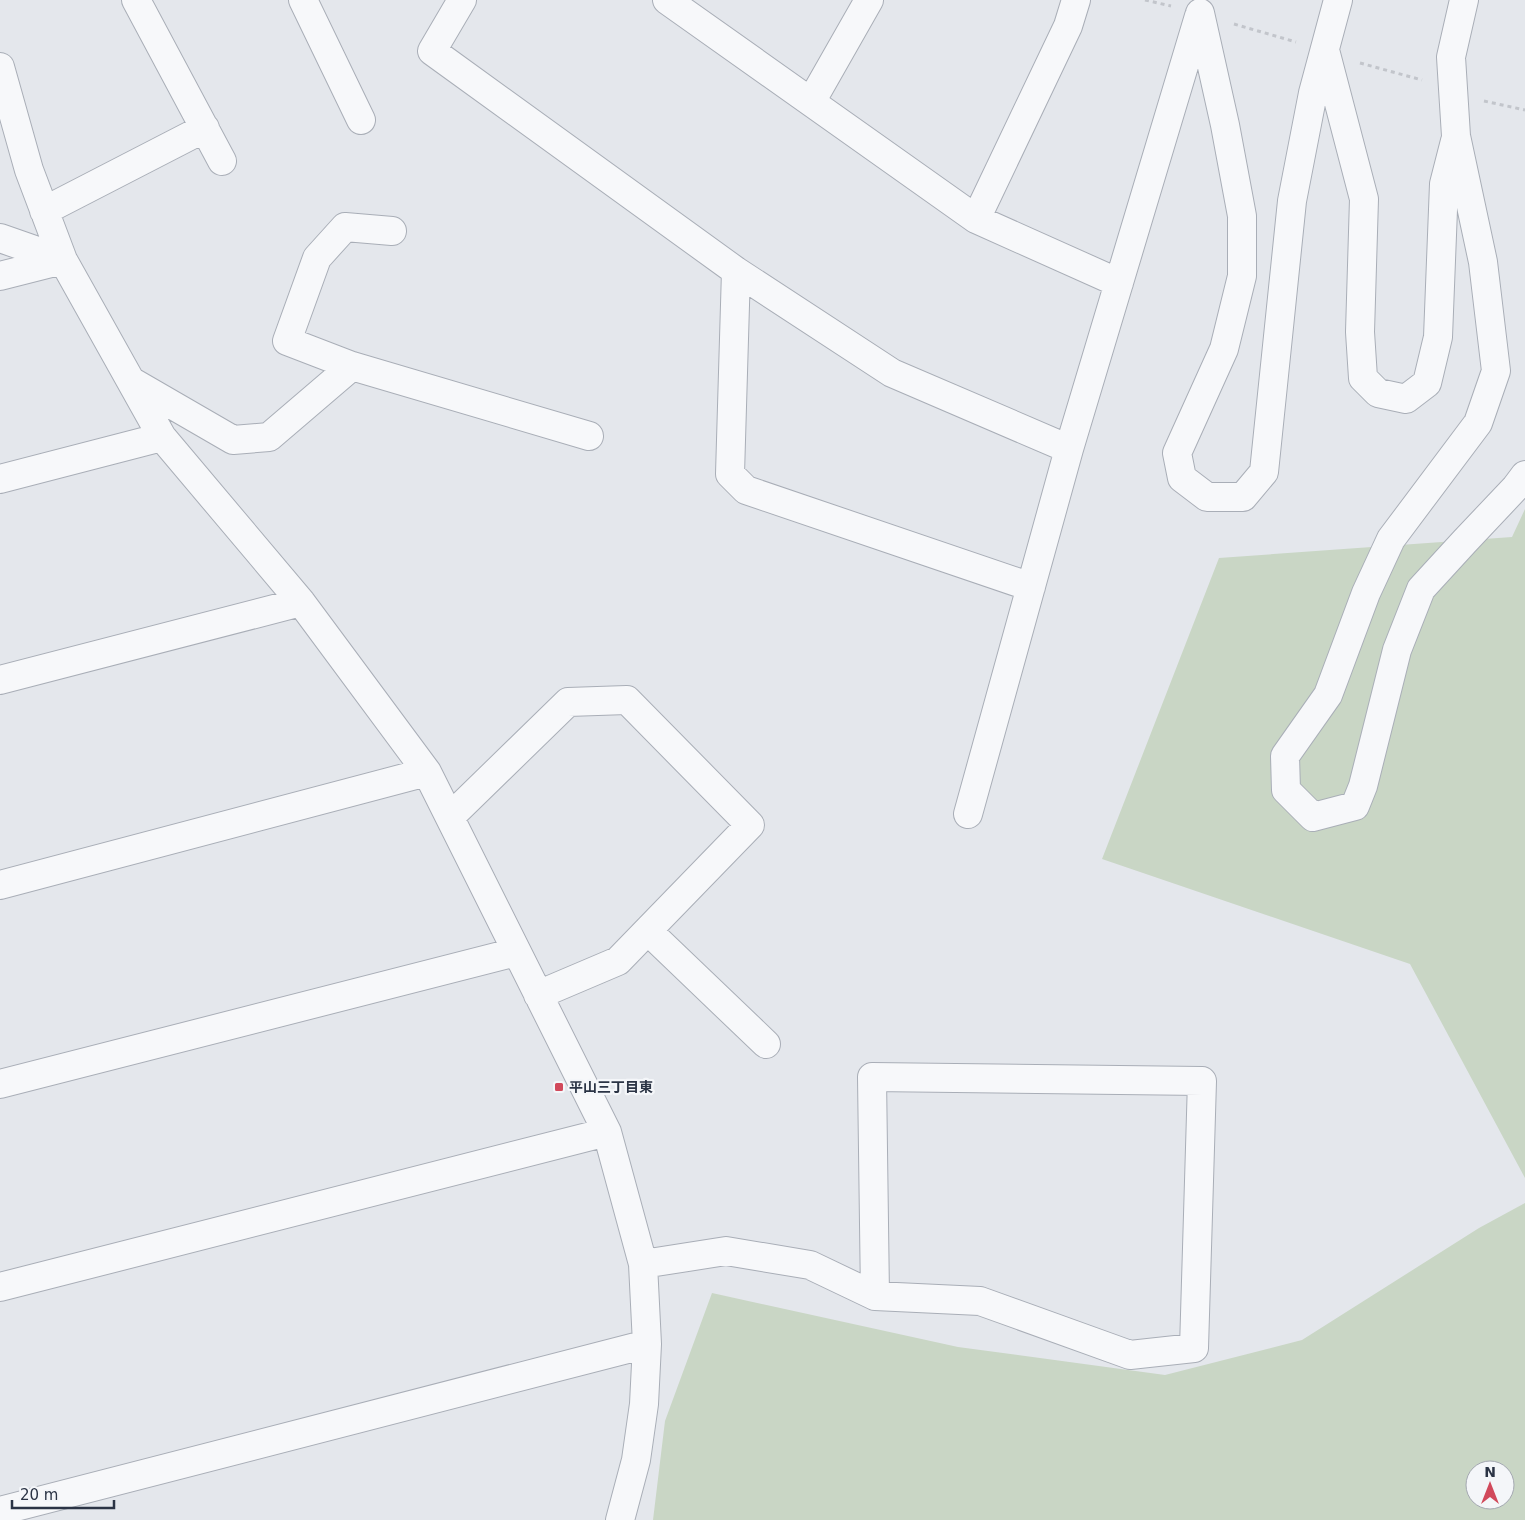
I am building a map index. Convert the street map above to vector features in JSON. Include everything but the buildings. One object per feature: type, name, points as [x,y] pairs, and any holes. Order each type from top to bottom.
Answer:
[{"type":"street","points":[[136,0],[222,161]]},
{"type":"street","points":[[303,0],[361,120]]},
{"type":"street","points":[[462,0],[432,51],[736,271],[892,373],[1069,449]]},
{"type":"street","points":[[667,0],[976,219],[1119,283]]},
{"type":"street","points":[[811,102],[869,0]]},
{"type":"street","points":[[976,219],[1068,26],[1076,0]]},
{"type":"street","points":[[1202,7],[1242,216],[1242,276],[1224,349],[1178,453],[1182,478],[1207,497],[1244,497],[1264,472],[1292,201],[1313,93],[1314,46],[1338,0]]},
{"type":"street","points":[[1464,0],[1451,57],[1456,136],[1483,262],[1496,371],[1478,423],[1391,539],[1366,594],[1328,695],[1285,756],[1286,790],[1313,817],[1355,806],[1363,786],[1397,650],[1422,589],[1525,475]]},
{"type":"street","points":[[968,814],[1069,449],[1202,7]]},
{"type":"street","points":[[1314,46],[1364,200],[1361,276],[1363,378],[1378,393],[1406,399],[1427,383],[1438,337],[1444,184],[1456,136]]},
{"type":"street","points":[[0,67],[29,170],[62,260],[162,438],[301,602],[427,772],[607,1132],[643,1264],[647,1344],[644,1404],[636,1460],[620,1520]]},
{"type":"street","points":[[44,211],[205,128]]},
{"type":"street","points":[[392,231],[345,227],[317,258],[288,341],[352,366],[589,436]]},
{"type":"street","points":[[0,238],[62,260]]},
{"type":"street","points":[[0,276],[62,260]]},
{"type":"street","points":[[736,271],[730,474],[746,490],[1031,587]]},
{"type":"street","points":[[131,381],[233,440],[269,438],[352,366]]},
{"type":"street","points":[[0,479],[162,438]]},
{"type":"street","points":[[0,680],[301,602]]},
{"type":"street","points":[[450,817],[568,702],[627,700],[750,825],[618,961],[538,995]]},
{"type":"street","points":[[0,884],[427,772]]},
{"type":"street","points":[[648,931],[766,1044]]},
{"type":"street","points":[[0,1084],[516,952]]},
{"type":"street","points":[[643,1264],[726,1250],[810,1265],[875,1296],[980,1301],[1130,1355],[1194,1348],[1202,1082],[872,1078],[875,1296]]},
{"type":"street","points":[[0,1287],[607,1132]]},
{"type":"street","points":[[10,1509],[647,1344]]},
{"type":"street","points":[[10,1509],[47,1520]]},
{"type":"path","points":[[1234,24],[1314,46]]},
{"type":"path","points":[[1354,62],[1426,81]]},
{"type":"path","points":[[1483,101],[1525,110]]},
{"type":"green space","points":[[1525,509],[1525,1178],[1410,964],[1102,859],[1219,558],[1512,537]]},
{"type":"green space","points":[[1525,1203],[1525,1520],[653,1520],[665,1421],[712,1293],[958,1347],[1165,1375],[1302,1340],[1479,1228]]},
{"type":"place","name":"平山三丁目東","points":[[559,1087]]}]
